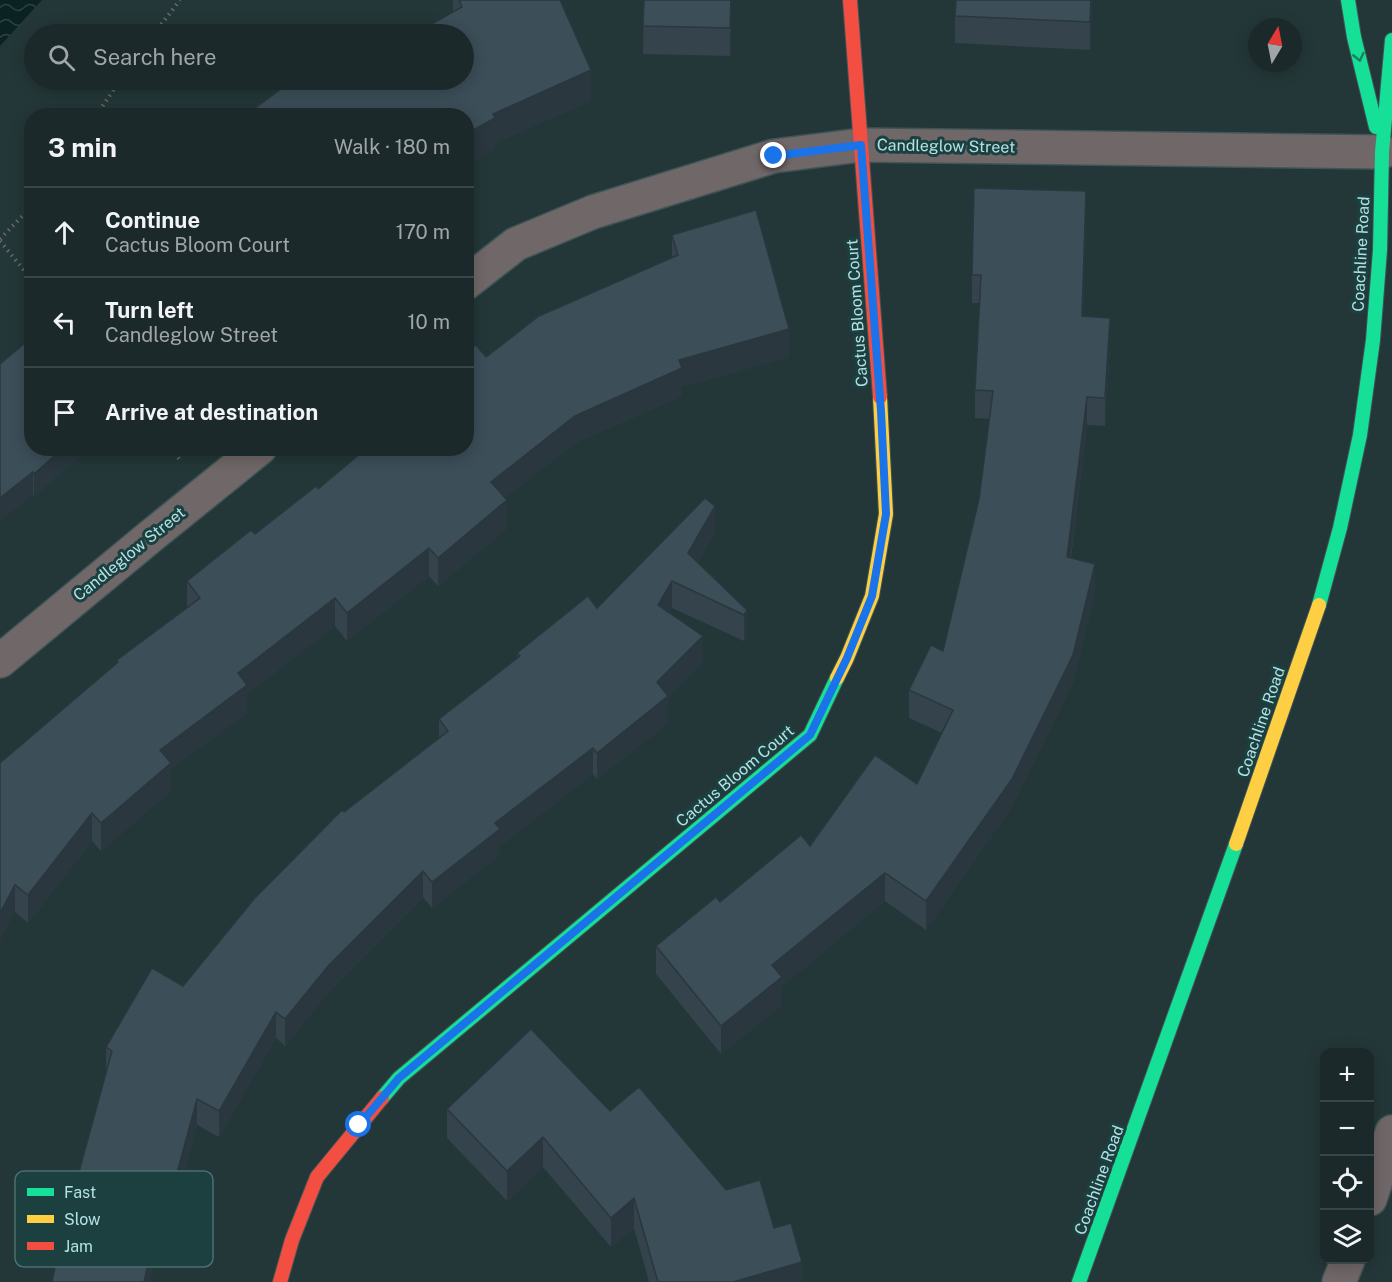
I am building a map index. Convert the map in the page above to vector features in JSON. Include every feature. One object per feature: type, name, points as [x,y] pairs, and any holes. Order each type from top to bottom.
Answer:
[{"type":"street","name":"Cactus Bloom Court","points":[[280,1282],[292,1240],[317,1177],[399,1078],[810,735],[847,658],[872,596],[886,514],[881,411],[850,0]]},
{"type":"street","name":"Coachline Road","points":[[1348,0],[1354,37],[1382,152]]},
{"type":"street","name":"Coachline Road","points":[[1079,1282],[1287,699],[1317,610],[1340,528],[1360,435],[1373,340],[1380,250],[1382,152],[1392,40]]},
{"type":"street","name":"Candleglow Street","points":[[474,277],[516,243],[593,212],[774,156],[861,145],[1382,152]]},
{"type":"street","name":"Candleglow Street","points":[[0,661],[250,456]]},
{"type":"street","points":[[1374,1187],[1392,1132]]},
{"type":"street","points":[[1339,1282],[1346,1264]]},
{"type":"path","points":[[162,24],[180,0]]},
{"type":"path","points":[[101,108],[113,90]]},
{"type":"path","points":[[24,214],[0,240],[24,270]]},
{"type":"water","points":[[0,0],[42,0],[0,46]]},
{"type":"building","points":[[459,0],[560,0],[591,70],[493,114],[495,118],[474,130],[474,108],[255,108],[279,90],[474,90],[474,24],[432,24],[462,7]]},
{"type":"building","points":[[644,0],[731,0],[730,28],[643,26]]},
{"type":"building","points":[[956,0],[1091,0],[1090,22],[955,16]]},
{"type":"building","points":[[974,188],[1086,191],[1082,316],[1110,318],[1105,398],[1087,397],[1067,557],[1095,564],[1073,655],[1012,779],[926,901],[885,873],[772,965],[782,977],[721,1026],[656,946],[716,897],[720,902],[801,835],[810,846],[875,755],[917,784],[953,710],[909,690],[931,645],[943,651],[979,499],[993,391],[975,390],[981,275],[972,275]]},
{"type":"building","points":[[756,210],[789,329],[679,360],[682,368],[575,416],[491,482],[507,500],[438,558],[429,548],[347,613],[335,598],[238,673],[247,685],[160,750],[171,763],[101,823],[92,813],[28,895],[15,885],[0,913],[0,763],[118,662],[117,660],[200,598],[187,581],[251,530],[255,534],[316,486],[318,489],[357,456],[474,456],[474,347],[476,345],[486,357],[539,316],[678,255],[672,235]]},
{"type":"building","points":[[24,344],[24,456],[54,456],[34,474],[33,472],[0,498],[0,364]]},
{"type":"building","points":[[705,498],[715,506],[688,553],[747,610],[744,615],[672,581],[658,605],[703,636],[657,682],[668,696],[597,753],[593,748],[495,823],[500,829],[432,882],[423,871],[329,965],[285,1019],[276,1012],[219,1111],[197,1099],[178,1171],[79,1171],[112,1051],[106,1047],[152,968],[183,986],[254,899],[342,810],[344,812],[448,731],[439,719],[520,656],[517,653],[588,596],[597,608]]},
{"type":"building","points":[[531,1029],[610,1111],[639,1087],[726,1190],[760,1180],[774,1228],[791,1223],[802,1262],[733,1282],[658,1282],[634,1198],[611,1218],[543,1137],[507,1171],[447,1109]]},
{"type":"building","points":[[55,1267],[147,1267],[144,1282],[52,1282]]},
{"type":"traffic: fast","points":[[1348,0],[1354,37],[1376,127]]},
{"type":"traffic: fast","points":[[1319,605],[1340,528],[1360,435],[1373,340],[1380,250],[1382,152],[1392,40]]},
{"type":"traffic: fast","points":[[382,1098],[399,1078],[810,735],[837,678]]},
{"type":"traffic: fast","points":[[1079,1282],[1236,844]]},
{"type":"traffic: slow","points":[[837,678],[872,596],[886,514],[880,397]]},
{"type":"traffic: slow","points":[[1236,844],[1319,605]]},
{"type":"traffic: jam","points":[[850,0],[880,397]]},
{"type":"traffic: jam","points":[[280,1282],[292,1240],[317,1177],[382,1098]]},
{"type":"route","points":[[359,1125],[399,1078],[810,735],[847,658],[872,596],[886,514],[881,411],[861,145],[774,156]]}]
